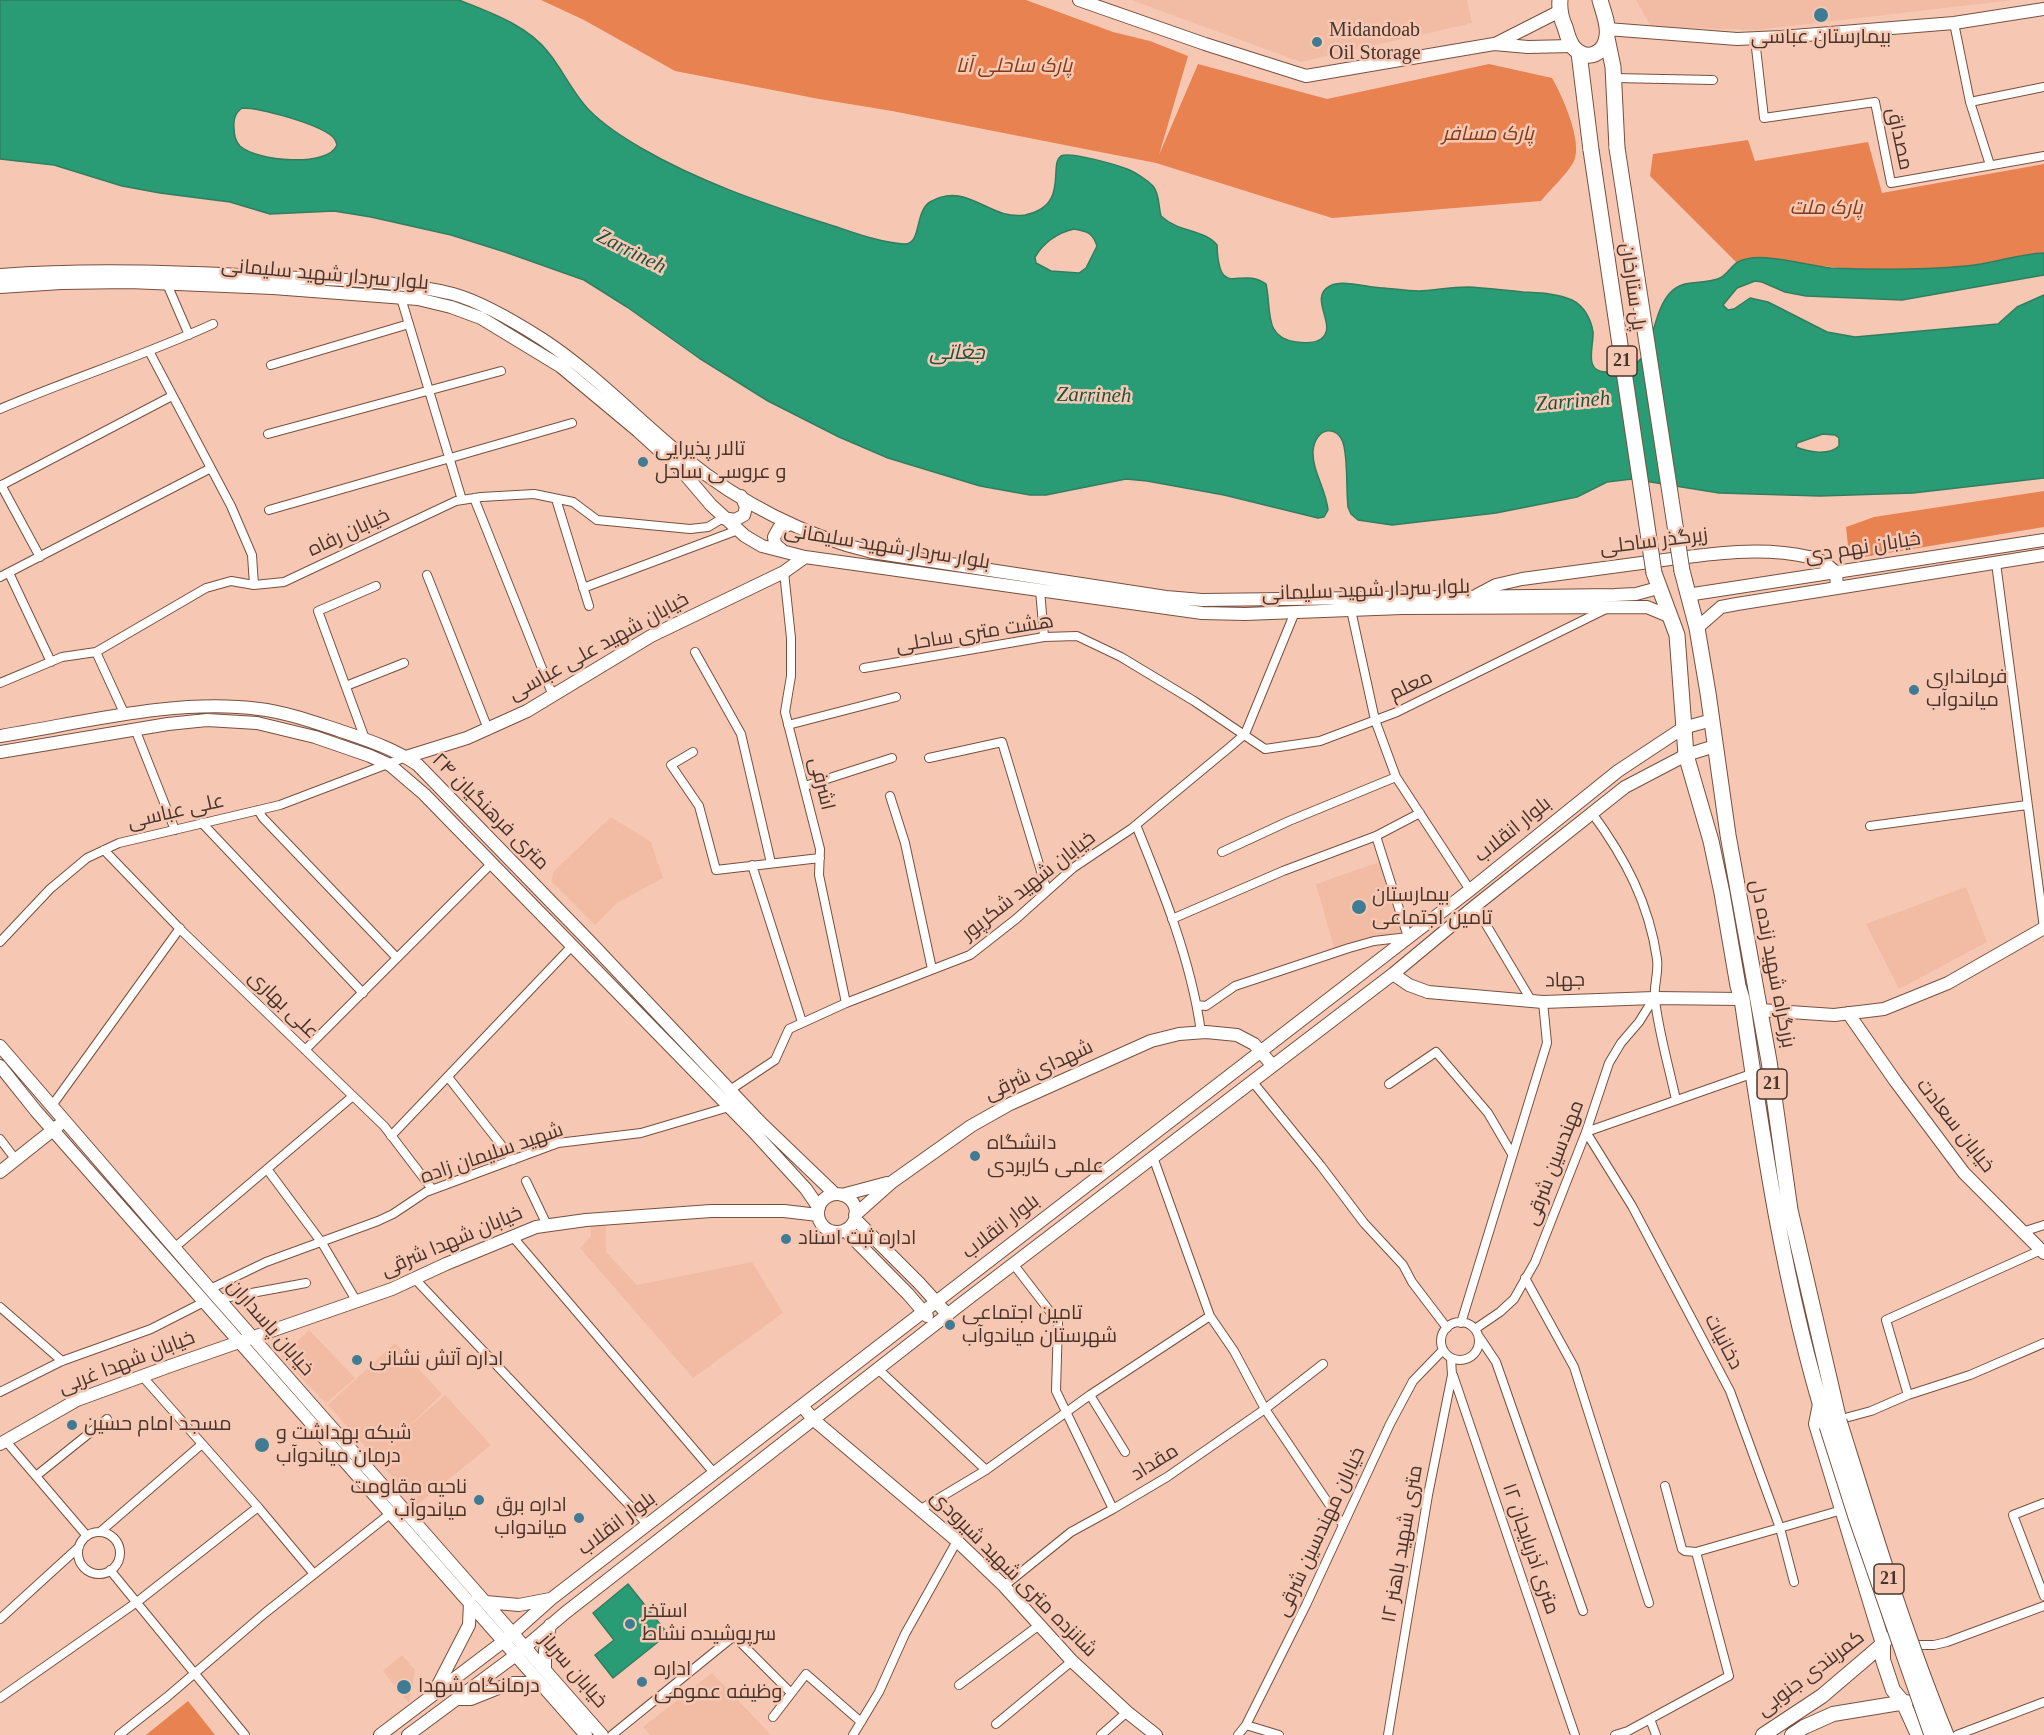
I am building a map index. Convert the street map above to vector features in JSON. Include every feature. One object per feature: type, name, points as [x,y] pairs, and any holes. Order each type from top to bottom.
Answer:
[{"type":"highway","points":[[1560,3],[1575,50],[1585,56],[1593,56],[1601,51],[1607,34],[1600,0]]},
{"type":"highway","name":"21","points":[[1607,34],[1614,78]]},
{"type":"highway","name":"پل ستارخان","points":[[1575,50],[1656,581]]},
{"type":"highway","name":"پل ستارخان","points":[[1614,78],[1617,148],[1687,595]]},
{"type":"highway","name":"21","points":[[1656,581],[1677,635],[1686,755]]},
{"type":"highway","name":"21","points":[[1687,595],[1697,628],[1715,746]]},
{"type":"highway","name":"بزرگراه شهید زنده دل","points":[[1715,746],[1737,892],[1760,1010],[1790,1210],[1827,1403]]},
{"type":"highway","name":"بزرگراه شهید زنده دل","points":[[1686,755],[1711,841],[1722,894],[1742,999],[1776,1212],[1812,1377],[1837,1422]]},
{"type":"highway","name":"21","points":[[1837,1422],[1856,1517],[1933,1735]]},
{"type":"highway","name":"21","points":[[1837,1422],[1930,1698],[1948,1735]]},
{"type":"main road","points":[[1079,0],[1204,44],[1306,76],[1494,45],[1575,50]]},
{"type":"main road","points":[[1494,45],[1560,3]]},
{"type":"main road","points":[[1607,34],[1755,39],[1954,22],[2044,9]]},
{"type":"main road","name":"بلوار سردار شهید سلیمانی","points":[[0,275],[60,271],[150,271],[351,281],[419,288],[455,295],[515,322],[556,349],[687,460],[741,496],[791,524],[839,544],[872,552],[1166,597],[1245,601],[1476,596],[1572,601],[1609,607],[1647,607],[1671,617]]},
{"type":"main road","name":"بلوار سردار شهید سلیمانی","points":[[0,287],[60,283],[167,284],[284,289],[401,298],[451,307],[482,318],[560,366],[683,472],[723,518],[738,530],[762,546],[805,557],[870,564],[1202,613],[1295,612],[1572,601],[1636,594],[1656,581]]},
{"type":"main road","points":[[723,518],[735,520],[744,515],[746,507],[741,496]]},
{"type":"main road","points":[[783,551],[775,544],[774,537],[779,528],[791,524]]},
{"type":"main road","name":"خیابان نهم دی","points":[[1687,595],[2044,540]]},
{"type":"main road","name":"زیرگذر ساحلی","points":[[1476,596],[1496,585],[1522,579],[1703,555],[1793,554],[1827,563],[1836,573]]},
{"type":"main road","name":"خیابان نهم دی","points":[[1697,628],[1721,607],[2044,555]]},
{"type":"main road","name":"خیابان شهید علی عباسی","points":[[406,757],[467,738],[528,711],[651,636],[784,572],[805,557]]},
{"type":"main road","points":[[1836,573],[1837,588]]},
{"type":"main road","name":"۲۴ متری فرهنگیان","points":[[0,736],[168,709],[208,705],[261,709],[319,723],[365,739],[406,757],[418,765],[815,1177],[838,1195]]},
{"type":"main road","name":"۲۴ متری فرهنگیان","points":[[0,752],[135,729],[207,720],[257,723],[315,737],[390,765],[424,794],[729,1107],[806,1189],[818,1211]]},
{"type":"main road","name":"بلوار انقلاب","points":[[380,1735],[508,1637],[554,1596],[1470,890],[1618,771],[1683,728],[1712,720]]},
{"type":"main road","name":"بلوار انقلاب","points":[[408,1735],[521,1651],[569,1610],[935,1325],[1393,974],[1625,788],[1686,755],[1715,746]]},
{"type":"main road","points":[[1618,771],[1625,788]]},
{"type":"main road","points":[[492,863],[503,853]]},
{"type":"main road","points":[[1760,1010],[1834,1014],[1884,1009],[1948,982],[2044,928]]},
{"type":"main road","name":"جهاد","points":[[1393,974],[1409,985],[1428,992],[1537,1001],[1654,998],[1742,999]]},
{"type":"main road","name":"خیابان سعادت","points":[[1848,1013],[1964,1173],[2042,1251]]},
{"type":"main road","name":"شهدای شرقی","points":[[855,1217],[892,1182],[971,1126],[1010,1104],[1151,1041],[1179,1034],[1201,1032],[1237,1035],[1254,1044],[1272,1065]]},
{"type":"main road","name":"خیابان پاسداران","points":[[0,1046],[174,1248],[486,1602],[508,1637]]},
{"type":"main road","points":[[0,1066],[53,1130]]},
{"type":"main road","points":[[0,1172],[64,1121]]},
{"type":"main road","name":"خیابان پاسداران","points":[[53,1130],[470,1602],[508,1637]]},
{"type":"main road","points":[[855,1217],[845,1230],[834,1232],[828,1230],[820,1221],[818,1211],[825,1198],[892,1182]]},
{"type":"main road","points":[[838,1195],[852,1202],[855,1217],[948,1315]]},
{"type":"main road","name":"خیابان شهدا شرقی","points":[[253,1338],[357,1302],[536,1227],[586,1220],[711,1210],[818,1211]]},
{"type":"main road","points":[[845,1230],[935,1325]]},
{"type":"main road","name":"خیابان شهدا غربی","points":[[3,1442],[77,1400],[253,1338]]},
{"type":"main road","name":"بزرگراه شهید زنده دل","points":[[1827,1403],[1816,1424],[1883,1644],[1883,1660],[1893,1690],[1903,1702],[1918,1735]]},
{"type":"main road","name":"شانزده متری شهید شیرودی","points":[[802,1406],[814,1420],[957,1540],[1004,1586],[1071,1661],[1156,1735]]},
{"type":"main road","name":"بزرگراه شهید زنده دل","points":[[1837,1422],[1932,1684],[1948,1735]]},
{"type":"main road","points":[[486,1602],[519,1605],[554,1596],[569,1610]]},
{"type":"main road","points":[[1874,1613],[1882,1615],[1892,1613],[1901,1600]]},
{"type":"main road","points":[[430,1698],[469,1625],[470,1602]]},
{"type":"main road","points":[[545,1669],[545,1651],[550,1625]]},
{"type":"main road","name":"کمربندی جنوبی","points":[[1763,1735],[1822,1696],[1887,1639],[1902,1632],[1916,1641]]},
{"type":"main road","name":"خیابان سرباز","points":[[508,1637],[521,1651],[545,1669],[603,1735]]},
{"type":"main road","name":"خیابان سرباز","points":[[521,1651],[540,1683],[586,1735]]},
{"type":"main road","points":[[457,1699],[471,1699],[511,1683],[540,1683]]},
{"type":"main road","name":"کمربندی جنوبی","points":[[1798,1731],[1833,1714],[1903,1702],[1914,1703],[1930,1692],[1932,1684]]},
{"type":"main road","points":[[1795,1713],[1798,1731]]},
{"type":"main road","points":[[1933,1735],[1941,1733],[1948,1735]]},
{"type":"street","points":[[1954,22],[1970,102],[1990,165]]},
{"type":"street","name":"مصداق","points":[[1755,39],[1764,118],[1875,102],[1891,183],[2044,156]]},
{"type":"street","points":[[1614,78],[1713,80]]},
{"type":"street","points":[[1970,102],[2044,87]]},
{"type":"street","points":[[167,284],[189,335]]},
{"type":"street","points":[[401,298],[462,500]]},
{"type":"street","points":[[0,409],[213,324]]},
{"type":"street","points":[[271,365],[410,324]]},
{"type":"street","points":[[149,351],[231,506],[252,555],[254,585]]},
{"type":"street","points":[[268,434],[501,371]]},
{"type":"street","points":[[40,557],[0,485],[172,396]]},
{"type":"street","points":[[270,510],[572,423]]},
{"type":"street","points":[[0,577],[211,468]]},
{"type":"street","name":"خیابان رفاه","points":[[0,683],[62,657],[96,652],[206,588],[231,581],[254,585],[284,582],[456,501],[534,494],[573,502],[597,520],[690,529],[708,527],[723,518]]},
{"type":"street","points":[[474,498],[553,696]]},
{"type":"street","points":[[556,499],[589,606]]},
{"type":"street","points":[[583,588],[738,530]]},
{"type":"street","points":[[1996,563],[2044,928]]},
{"type":"street","name":"اشرفی","points":[[784,572],[791,638],[790,676],[785,712],[820,849],[819,875],[846,1003]]},
{"type":"street","points":[[9,573],[51,662]]},
{"type":"street","points":[[427,575],[488,729]]},
{"type":"street","points":[[365,739],[318,611],[376,586]]},
{"type":"street","points":[[1040,590],[1044,637]]},
{"type":"street","name":"معلم","points":[[1245,734],[1265,749],[1320,741],[1397,712],[1609,607]]},
{"type":"street","points":[[1351,610],[1375,720],[1396,777],[1470,890]]},
{"type":"street","points":[[1245,734],[1295,612]]},
{"type":"street","name":"هشت متری ساحلی","points":[[864,668],[1044,637],[1077,636],[1130,663],[1245,734]]},
{"type":"street","points":[[96,652],[125,716]]},
{"type":"street","points":[[695,652],[741,734],[771,863]]},
{"type":"street","points":[[346,686],[404,663]]},
{"type":"street","points":[[788,724],[896,697]]},
{"type":"street","points":[[135,729],[175,830]]},
{"type":"street","name":"خیابان شهید شکرپور","points":[[730,1090],[775,1060],[789,1029],[846,1003],[970,955],[1016,919],[1073,868],[1136,825],[1245,734]]},
{"type":"street","points":[[929,759],[1002,742],[1047,891]]},
{"type":"street","points":[[693,752],[671,765],[699,806],[716,870],[820,858]]},
{"type":"street","name":"علی عباسی","points":[[0,942],[50,889],[87,858],[119,843],[280,805],[406,757]]},
{"type":"street","points":[[805,786],[892,758]]},
{"type":"street","points":[[1222,852],[1289,821],[1396,777]]},
{"type":"street","points":[[890,796],[905,843],[932,969]]},
{"type":"street","points":[[1870,826],[2027,805]]},
{"type":"street","points":[[258,810],[263,818],[397,958]]},
{"type":"street","points":[[1172,919],[1282,871],[1376,836],[1420,813]]},
{"type":"street","points":[[1592,813],[1617,846],[1634,880],[1651,927],[1657,962],[1654,998],[1676,1100]]},
{"type":"street","points":[[202,823],[363,993]]},
{"type":"street","points":[[1136,825],[1167,900],[1197,1005],[1201,1032]]},
{"type":"street","points":[[1197,1005],[1206,1006],[1235,987],[1349,948],[1374,940],[1408,937],[1376,836]]},
{"type":"street","name":"علی بهاری","points":[[104,850],[180,928],[353,1096],[391,1136],[432,1189]]},
{"type":"street","points":[[305,1050],[492,863]]},
{"type":"street","points":[[752,865],[802,1022]]},
{"type":"street","points":[[1461,1323],[1547,1043],[1537,1001],[1475,906]]},
{"type":"street","points":[[51,1107],[180,928]]},
{"type":"street","points":[[391,1136],[572,946]]},
{"type":"street","name":"مهندسین شرقی","points":[[1475,1329],[1514,1299],[1535,1262],[1587,1132],[1609,1063],[1654,998]]},
{"type":"street","points":[[1389,1084],[1436,1052],[1488,1113],[1512,1154]]},
{"type":"street","points":[[1587,1132],[1754,1073]]},
{"type":"street","points":[[448,1077],[513,1160]]},
{"type":"street","points":[[1252,1081],[1364,1223],[1403,1265],[1412,1282],[1447,1328]]},
{"type":"street","points":[[174,1248],[353,1096]]},
{"type":"street","name":"شهید سلیمان زاده","points":[[210,1289],[266,1262],[385,1218],[432,1189],[558,1143],[641,1133],[729,1107]]},
{"type":"street","name":"دخانیات","points":[[1587,1132],[1632,1206],[1730,1391],[1780,1528],[1794,1582]]},
{"type":"street","points":[[0,1139],[16,1160]]},
{"type":"street","points":[[1153,1157],[1210,1316],[1234,1351],[1265,1409],[1343,1525]]},
{"type":"street","points":[[267,1169],[322,1243],[357,1302]]},
{"type":"street","points":[[526,1181],[547,1226]]},
{"type":"street","points":[[2022,1232],[2044,1225]]},
{"type":"street","points":[[512,1236],[715,1474]]},
{"type":"street","points":[[1908,1395],[1886,1320],[2042,1251]]},
{"type":"street","points":[[1014,1265],[1059,1322],[1056,1392],[1113,1509]]},
{"type":"street","points":[[414,1278],[648,1525]]},
{"type":"street","points":[[1525,1278],[1574,1367],[1648,1603]]},
{"type":"street","points":[[219,1299],[306,1283]]},
{"type":"street","points":[[0,1392],[62,1361],[152,1329],[204,1302]]},
{"type":"street","points":[[0,1307],[62,1361]]},
{"type":"street","points":[[921,1509],[986,1470],[1090,1395],[1210,1316]]},
{"type":"street","points":[[1480,1338],[1478,1348],[1470,1358],[1464,1360],[1451,1359],[1443,1350],[1441,1338],[1447,1328],[1461,1323],[1470,1325],[1475,1329],[1496,1362],[1583,1611]]},
{"type":"street","points":[[1837,1422],[1871,1411],[1908,1395],[1970,1375],[2044,1342]]},
{"type":"street","name":"خیابان مهندسین شرقی","points":[[1239,1735],[1246,1725],[1390,1424],[1413,1381],[1443,1350]]},
{"type":"street","name":"۱۲ متری شهید باهنر","points":[[1388,1735],[1428,1495],[1452,1375],[1451,1359]]},
{"type":"street","name":"مقداد","points":[[1004,1586],[1071,1532],[1167,1477],[1265,1409],[1323,1364]]},
{"type":"street","points":[[879,1370],[986,1470]]},
{"type":"street","name":"۱۲ متری آذربایجان","points":[[1452,1375],[1575,1735]]},
{"type":"street","points":[[142,1376],[258,1507],[314,1575]]},
{"type":"street","points":[[1090,1395],[1125,1452]]},
{"type":"street","points":[[36,1476],[107,1419]]},
{"type":"street","points":[[3,1442],[36,1476],[87,1536]]},
{"type":"street","points":[[0,1619],[79,1547],[87,1536],[100,1532],[202,1444]]},
{"type":"street","points":[[1665,1486],[1682,1549],[1685,1551],[1696,1552],[1842,1510]]},
{"type":"street","points":[[2044,1503],[2013,1515],[2044,1596]]},
{"type":"street","points":[[0,1697],[137,1602],[258,1507]]},
{"type":"street","points":[[119,1735],[195,1674],[265,1613],[391,1513]]},
{"type":"street","points":[[79,1547],[80,1560],[88,1571],[102,1574],[110,1570],[118,1562],[120,1548],[113,1537],[100,1532]]},
{"type":"street","points":[[853,1735],[879,1692],[905,1634],[957,1540]]},
{"type":"street","points":[[1615,1735],[1628,1731],[1729,1676],[1696,1552]]},
{"type":"street","points":[[110,1570],[245,1735]]},
{"type":"street","points":[[1916,1641],[1934,1645],[1947,1642],[2044,1606]]},
{"type":"street","points":[[959,1685],[1038,1626]]},
{"type":"street","points":[[612,1735],[734,1636],[791,1693]]},
{"type":"street","points":[[996,1724],[1071,1661]]},
{"type":"street","points":[[773,1717],[806,1674],[861,1722]]},
{"type":"street","points":[[1957,1735],[2044,1702]]},
{"type":"street","points":[[1101,1735],[1127,1712]]},
{"type":"street","points":[[1650,1719],[1656,1735]]},
{"type":"street","points":[[1246,1725],[1279,1735]]},
{"type":"shaded area","name":"Midandoab Oil Storage","points":[[1131,0],[1467,0],[1472,23],[1301,62]]},
{"type":"shaded area","points":[[1636,0],[2013,0],[1756,30],[1651,27]]},
{"type":"shaded area","points":[[611,817],[651,842],[663,878],[617,903],[595,925],[551,881],[554,871]]},
{"type":"shaded area","name":"بیمارستان تامین اجتماعی","points":[[1380,862],[1402,931],[1334,948],[1316,884]]},
{"type":"shaded area","points":[[1966,887],[1987,942],[1899,989],[1866,924]]},
{"type":"shaded area","points":[[606,1224],[606,1252],[637,1285],[752,1262],[783,1313],[693,1378],[580,1248],[591,1236],[591,1225]]},
{"type":"shaded area","points":[[309,1330],[355,1378],[326,1403],[281,1357]]},
{"type":"shaded area","points":[[395,1343],[442,1394],[404,1431],[445,1395],[491,1445],[417,1505],[328,1405]]},
{"type":"shaded area","name":"درمانگاه شهدا","points":[[402,1655],[415,1670],[409,1703],[383,1671]]},
{"type":"shaded area","points":[[712,1673],[771,1735],[650,1735],[643,1727]]},
{"type":"green space","points":[[541,0],[1026,0],[1113,32],[1150,41],[1188,56],[1159,155],[1198,64],[1327,99],[1489,64],[1552,78],[1574,131],[1576,153],[1568,170],[1541,201],[1332,218],[1156,163],[675,71],[584,20]]},
{"type":"green space","name":"پارک ملت","points":[[1748,140],[1755,161],[1868,142],[1882,193],[2044,164],[2044,253],[1967,266],[1912,270],[1830,267],[1748,258],[1737,263],[1650,176],[1653,154]]},
{"type":"green space","points":[[2044,491],[2044,527],[1864,557],[1849,555],[1846,527],[1874,517]]},
{"type":"green space","points":[[188,1701],[215,1735],[146,1735]]},
{"type":"water","name":"جغاتی","points":[[0,0],[459,0],[507,20],[529,34],[548,52],[590,111],[641,148],[684,171],[729,190],[872,238],[893,243],[910,243],[916,234],[925,207],[943,196],[967,198],[1012,215],[1025,215],[1039,210],[1048,203],[1053,195],[1056,168],[1061,156],[1083,157],[1127,169],[1141,176],[1153,186],[1158,197],[1161,216],[1176,225],[1205,236],[1217,245],[1222,272],[1227,277],[1257,279],[1266,284],[1269,313],[1274,329],[1278,335],[1296,342],[1315,342],[1326,333],[1326,320],[1321,298],[1324,291],[1335,284],[1415,291],[1462,287],[1489,288],[1554,295],[1572,300],[1586,313],[1592,327],[1591,357],[1594,368],[1606,372],[1623,370],[1635,365],[1643,356],[1662,305],[1669,294],[1681,285],[1720,278],[1738,262],[1747,259],[1771,258],[1831,268],[1898,269],[1966,266],[2044,253],[2044,275],[1902,300],[1806,296],[1785,292],[1755,281],[1737,288],[1723,305],[1728,310],[1734,309],[1750,298],[1768,302],[1827,332],[1855,337],[1998,324],[2017,307],[2044,295],[2044,478],[1913,493],[1820,496],[1719,493],[1632,479],[1607,482],[1577,497],[1496,513],[1392,525],[1358,520],[1351,514],[1348,507],[1344,446],[1337,434],[1327,431],[1318,437],[1313,451],[1315,466],[1327,502],[1328,510],[1324,517],[1318,518],[1224,495],[1126,479],[1046,495],[1030,495],[980,486],[888,458],[839,437],[768,401],[699,358],[584,280],[505,252],[451,235],[371,217],[334,211],[270,214],[230,202],[122,186],[54,165],[0,159]],"holes":[[[242,108],[275,114],[316,127],[334,138],[337,145],[331,152],[307,159],[275,158],[248,151],[238,144],[235,135],[234,119]],[[1074,229],[1086,232],[1091,235],[1097,246],[1086,268],[1079,273],[1051,271],[1036,263],[1035,257],[1042,247]],[[1823,434],[1835,435],[1839,438],[1839,446],[1824,452],[1801,449],[1796,447],[1797,443]]]},
{"type":"water","name":"استخر سرپوشیده نشاط","points":[[628,1584],[668,1634],[613,1678],[595,1655],[614,1640],[593,1613]]},
{"type":"place","name":"بیمارستان عباسی","points":[[1821,15]]},
{"type":"place","name":"Midandoab Oil Storage","points":[[1317,42]]},
{"type":"place","name":"تالار پذیرایی و عروسی ساحل","points":[[643,462]]},
{"type":"place","name":"فرمانداری میاندوآب","points":[[1914,690]]},
{"type":"place","name":"بیمارستان تامین اجتماعی","points":[[1359,907]]},
{"type":"place","name":"دانشگاه علمی کاربردی","points":[[975,1156]]},
{"type":"place","name":"اداره ثبت اسناد","points":[[786,1239]]},
{"type":"place","name":"تامین اجتماعی شهرستان میاندوآب","points":[[950,1325]]},
{"type":"place","name":"اداره آتش نشانی","points":[[357,1360]]},
{"type":"place","name":"مسجد امام حسین","points":[[72,1425]]},
{"type":"place","name":"شبکه بهداشت و درمان میاندوآب","points":[[262,1445]]},
{"type":"place","name":"ناحیه مقاومت میاندوآب","points":[[479,1500]]},
{"type":"place","name":"اداره برق میاندواب","points":[[579,1518]]},
{"type":"place","name":"استخر سرپوشیده نشاط","points":[[630,1624]]},
{"type":"place","name":"اداره وظیفه عمومی","points":[[642,1682]]},
{"type":"place","name":"درمانگاه شهدا","points":[[404,1687]]},
{"type":"park label","name":"پارک ساحلی آنا","points":[[1014,67]]},
{"type":"park label","name":"پارک مسافر","points":[[1488,135]]},
{"type":"water label","name":"Zarrineh","points":[[631,252]]},
{"type":"water label","name":"Zarrineh","points":[[1094,396]]},
{"type":"water label","name":"Zarrineh","points":[[1573,402]]}]
